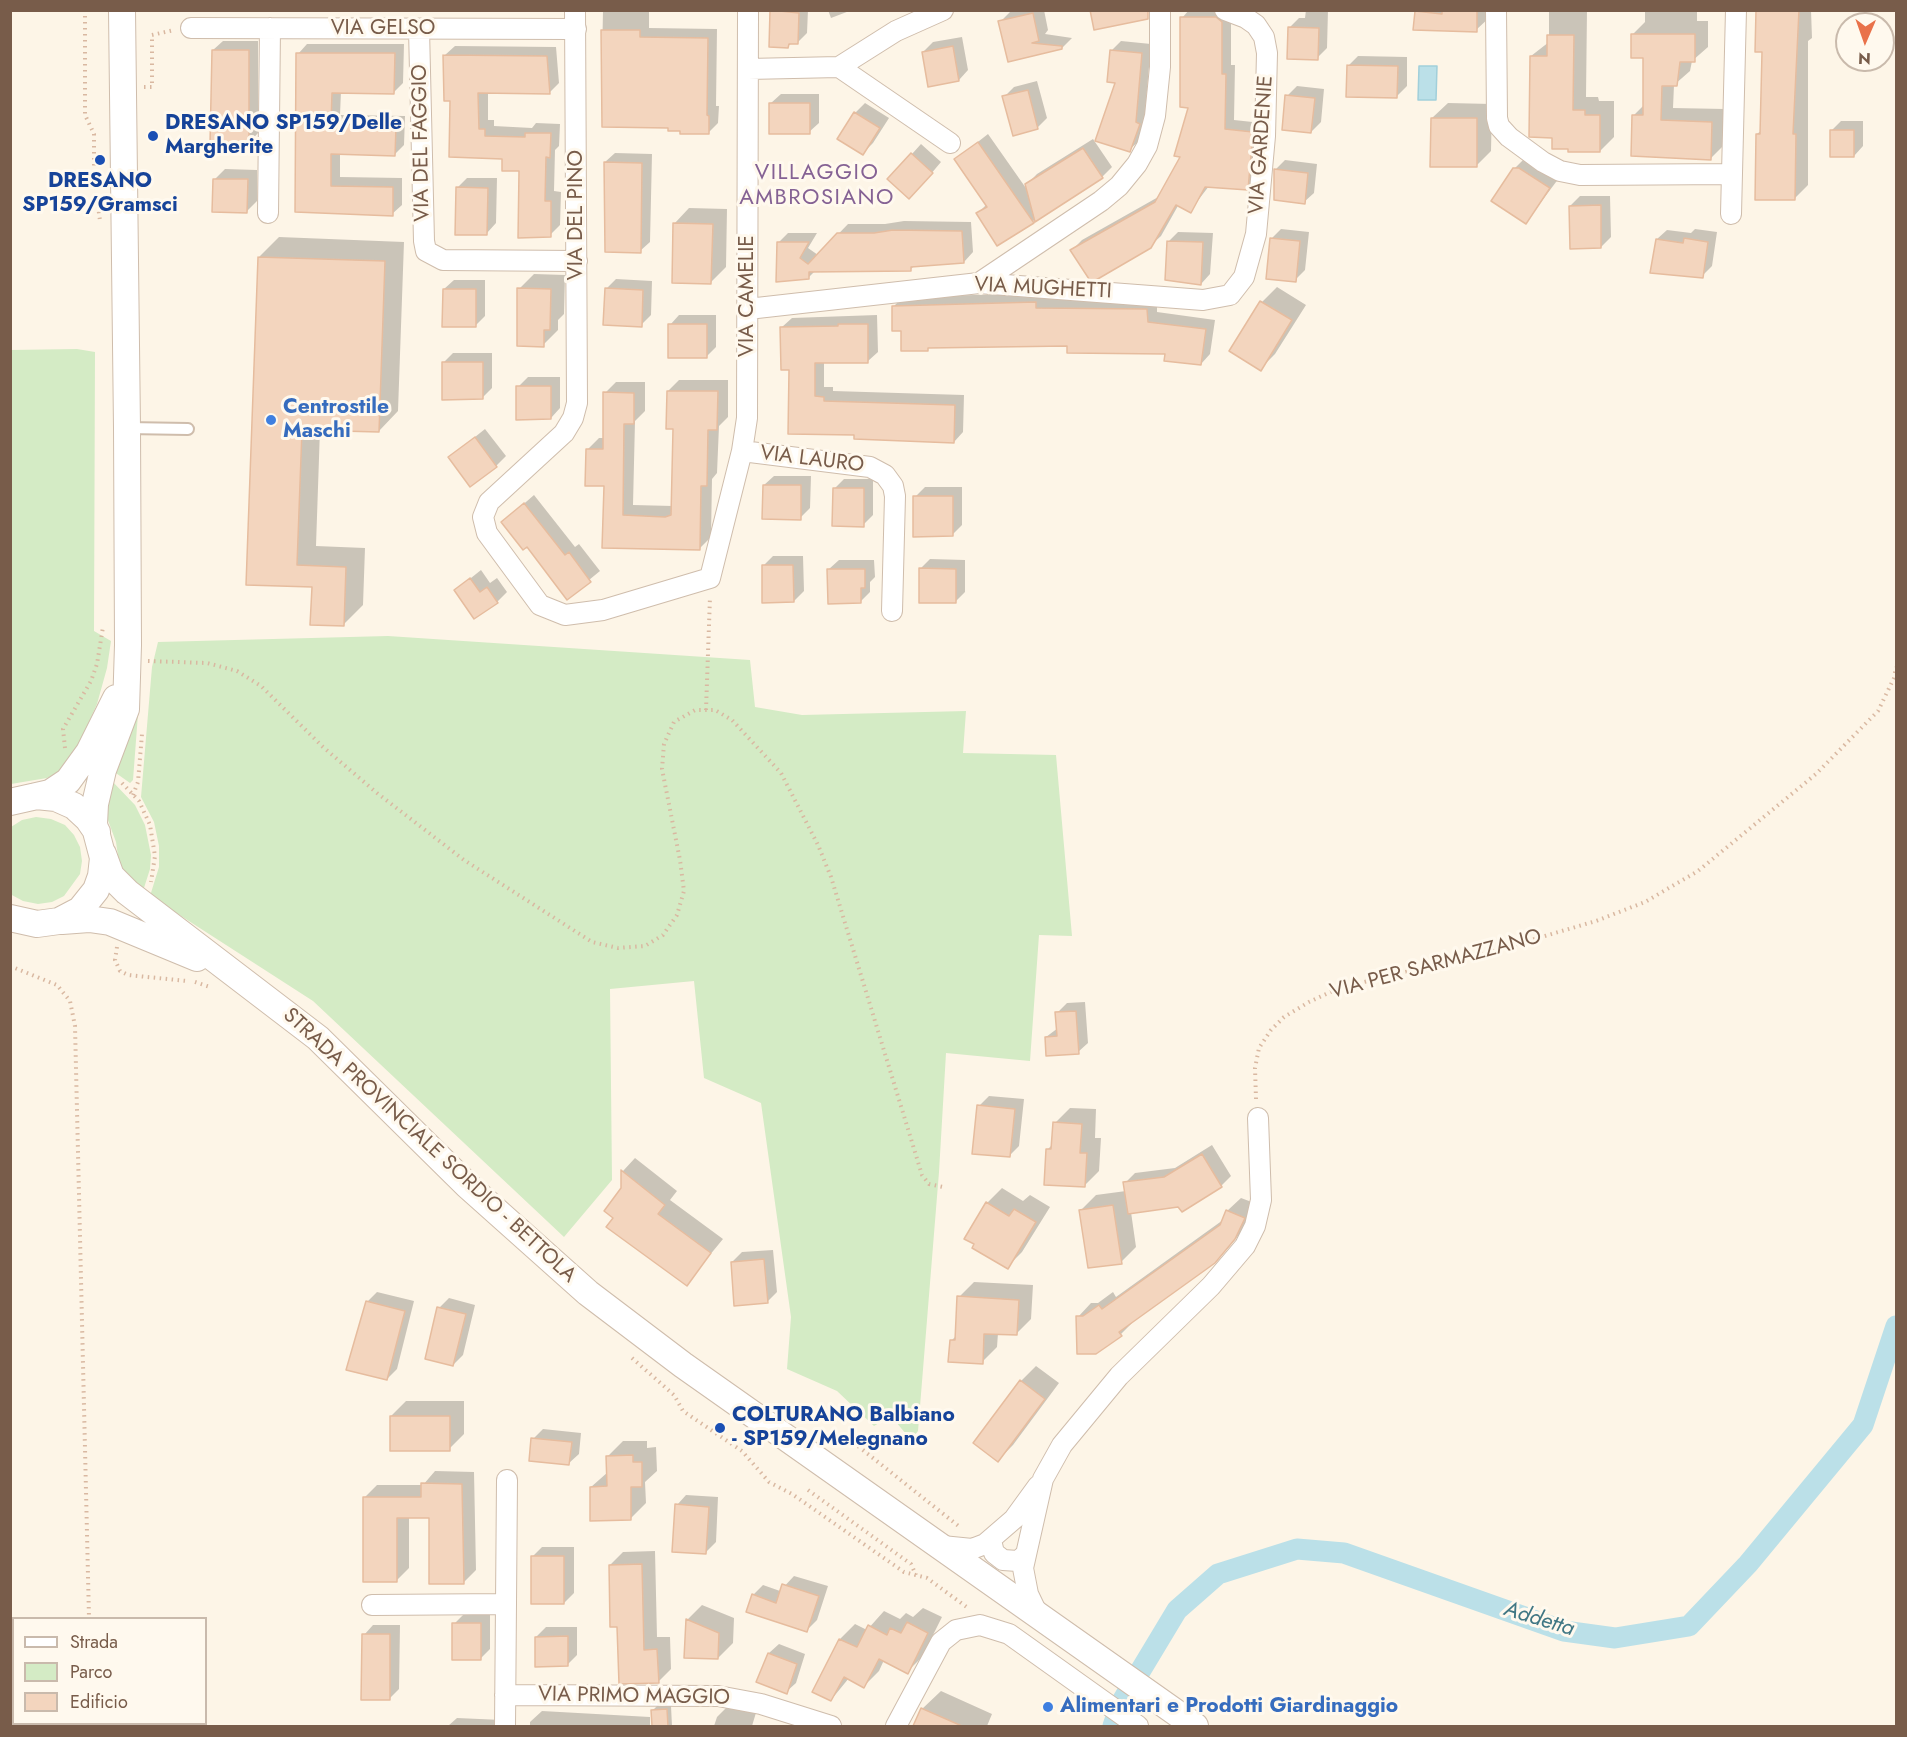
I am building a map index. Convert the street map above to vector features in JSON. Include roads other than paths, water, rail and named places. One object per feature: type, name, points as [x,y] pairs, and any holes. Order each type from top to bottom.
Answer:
[{"type":"street","points":[[50,923],[69,917],[89,900],[100,879],[100,843],[93,818],[96,796],[125,714],[137,668],[128,428],[122,10]]},
{"type":"street","name":"VIA CAMELIE","points":[[710,578],[742,451],[747,407],[748,10]]},
{"type":"street","points":[[748,69],[839,67],[896,31],[943,10]]},
{"type":"street","points":[[979,283],[1101,201],[1119,186],[1137,164],[1147,146],[1155,116],[1160,67],[1160,10]]},
{"type":"street","name":"VIA GARDENIE","points":[[1226,10],[1256,25],[1264,37],[1267,53],[1265,136],[1257,227],[1244,277],[1230,295]]},
{"type":"street","points":[[1496,10],[1499,126],[1509,137],[1543,162],[1560,171],[1580,175],[1732,174]]},
{"type":"street","points":[[1731,214],[1736,10]]},
{"type":"street","name":"VIA GELSO","points":[[191,28],[419,29],[576,20]]},
{"type":"street","name":"VIA DEL PINO","points":[[576,20],[578,396],[573,418],[560,437],[489,502],[483,517],[487,533],[540,605],[561,614],[584,614],[710,578]]},
{"type":"street","points":[[268,213],[270,28]]},
{"type":"street","name":"VIA DEL FAGGIO","points":[[419,29],[424,241],[431,256],[443,260],[577,261]]},
{"type":"street","points":[[839,67],[950,143]]},
{"type":"street","name":"VIA MUGHETTI","points":[[748,309],[979,283],[1203,300],[1230,295]]},
{"type":"street","name":"VIA LAURO","points":[[742,451],[857,465],[874,468],[885,475],[893,486],[895,496],[892,611]]},
{"type":"street","points":[[18,800],[53,791],[78,768],[121,688],[137,668]]},
{"type":"street","points":[[18,800],[48,796],[69,803],[86,816],[100,843]]},
{"type":"street","name":"STRADA PROVINCIALE SORDIO - BETTOLA","points":[[100,843],[108,871],[119,884],[231,972],[267,996],[318,1038],[467,1185],[571,1279],[683,1365],[1189,1722]]},
{"type":"street","name":"STRADA PROVINCIALE SORDIO - BETTOLA","points":[[10,918],[31,924],[82,919],[110,922],[231,972]]},
{"type":"street","points":[[939,1545],[948,1548],[972,1549],[998,1534],[1019,1527],[1027,1534],[1027,1547],[1018,1561],[1003,1560],[994,1553],[998,1534],[1043,1479],[1062,1445],[1119,1376],[1211,1286],[1245,1246],[1255,1226],[1261,1200],[1258,1118]]},
{"type":"street","points":[[1040,1617],[1025,1584],[1023,1568],[1043,1479]]},
{"type":"street","points":[[505,1726],[507,1480]]},
{"type":"street","points":[[372,1605],[506,1604]]},
{"type":"street","points":[[896,1726],[941,1642],[963,1628],[980,1625],[1002,1631],[1138,1726]]},
{"type":"street","name":"VIA PRIMO MAGGIO","points":[[505,1695],[717,1696],[760,1704],[831,1726]]},
{"type":"lane","points":[[128,428],[188,429]]},
{"type":"water","points":[[1419,66],[1437,66],[1436,100],[1418,100]]},
{"type":"waterway","name":"Addetta","points":[[1113,1726],[1121,1703],[1177,1610],[1218,1574],[1297,1549],[1344,1553],[1564,1631],[1615,1638],[1689,1626],[1748,1564],[1863,1425],[1896,1326]]},
{"type":"place","name":"DRESANO SP159/Delle Margherite","points":[[153,136]]},
{"type":"place","name":"DRESANO SP159/Gramsci","points":[[100,160]]},
{"type":"place","name":"Centrostile Maschi","points":[[271,420]]},
{"type":"place","name":"COLTURANO Balbiano - SP159/Melegnano","points":[[720,1428]]},
{"type":"place","name":"Alimentari e Prodotti Giardinaggio","points":[[1048,1707]]},
{"type":"district","name":"VILLAGGIO AMBROSIANO","points":[[817,186]]}]
